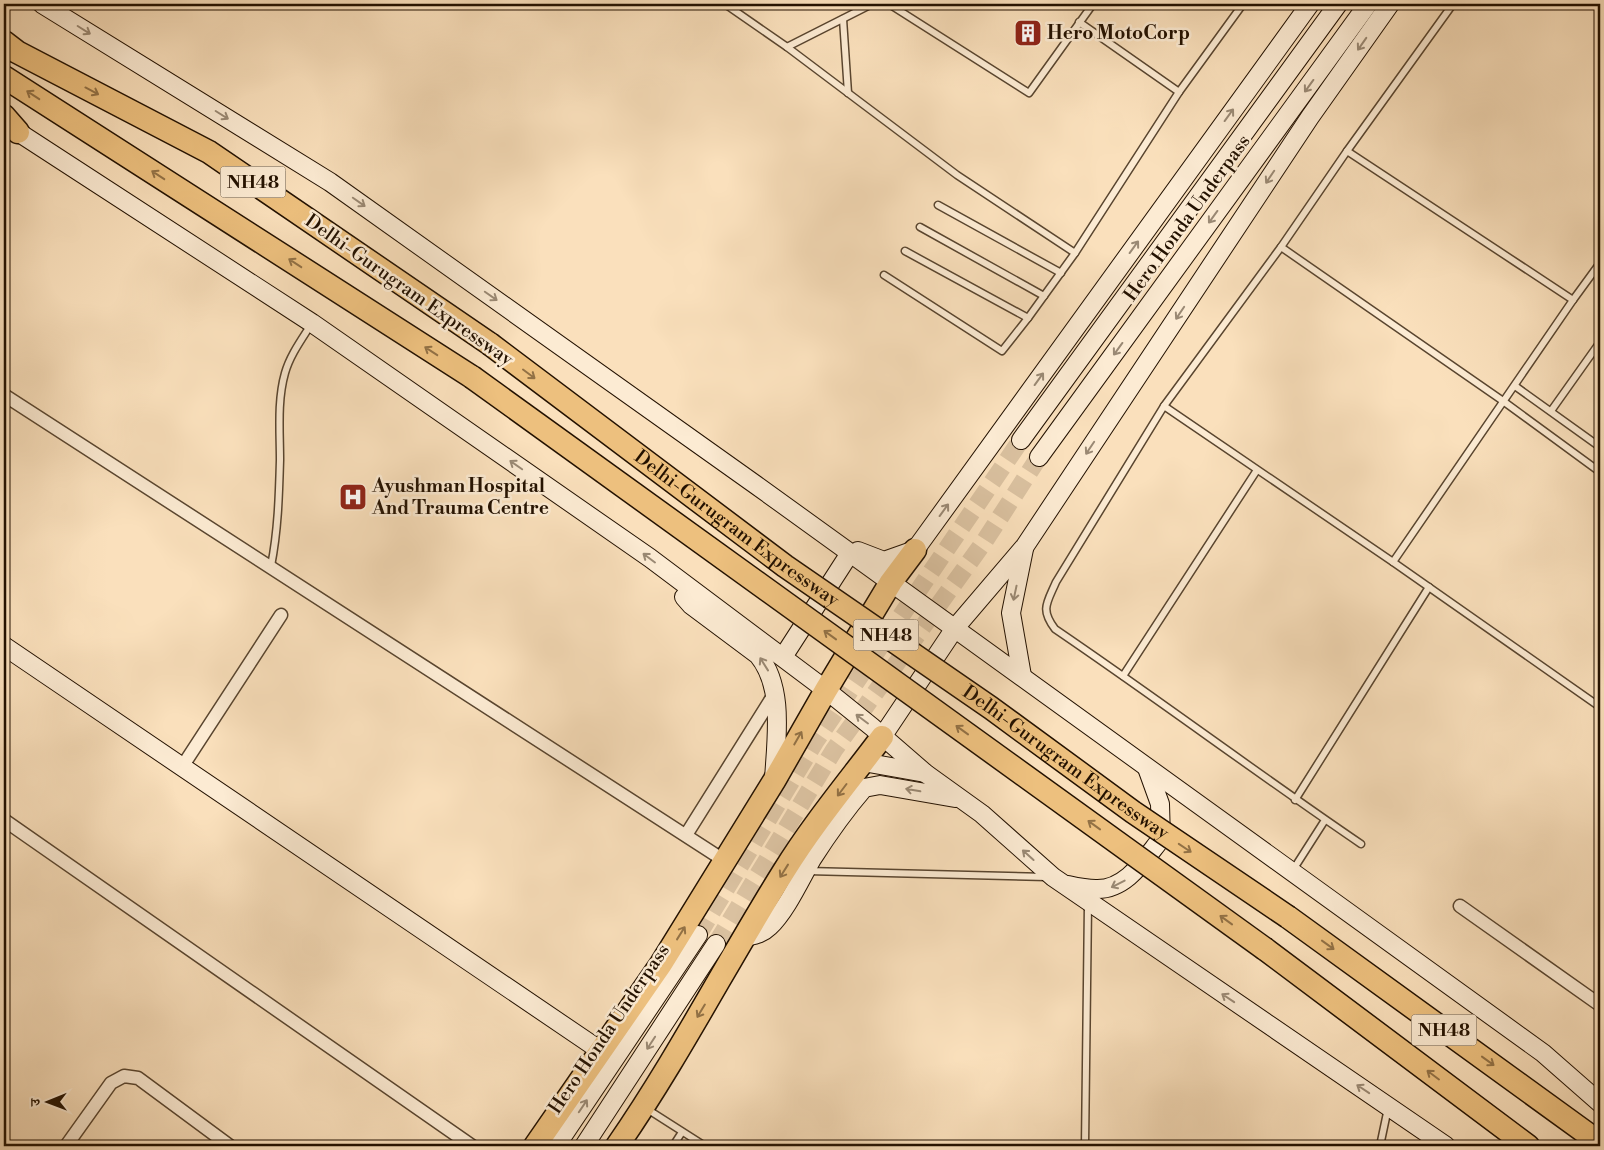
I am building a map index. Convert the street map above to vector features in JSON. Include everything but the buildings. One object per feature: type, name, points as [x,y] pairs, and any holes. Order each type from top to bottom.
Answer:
[{"type":"highway","name":"Delhi-Gurugram Expressway","points":[[4,42],[17,52],[209,152],[490,344],[784,566],[991,708],[1133,812],[1288,917],[1600,1143]]},
{"type":"highway","name":"Delhi-Gurugram Expressway","points":[[4,77],[472,377],[1265,949],[1528,1146]]},
{"type":"highway","points":[[535,1146],[661,964],[774,781],[891,582],[915,550]]},
{"type":"highway","points":[[617,1146],[644,1107],[784,870],[882,737]]},
{"type":"main road","points":[[42,4],[330,182],[844,548],[1544,1053],[1600,1103]]},
{"type":"main road","points":[[844,548],[884,561],[915,550],[1310,4]]},
{"type":"main road","name":"Hero Honda Underpass","points":[[1021,440],[1338,4]]},
{"type":"main road","name":"Hero Honda Underpass","points":[[1039,457],[1368,4]]},
{"type":"main road","points":[[882,737],[955,628],[1025,546],[1310,117],[1390,4]]},
{"type":"main road","points":[[8,124],[312,322],[650,558],[674,578],[826,690],[925,774],[982,814],[1060,881],[1446,1146]]},
{"type":"main road","points":[[1022,676],[1011,613],[1025,546]]},
{"type":"main road","points":[[783,658],[844,548]]},
{"type":"main road","points":[[674,578],[680,593],[691,605],[758,655],[771,675],[775,693],[776,739],[774,781]]},
{"type":"main road","points":[[4,646],[601,1051]]},
{"type":"main road","points":[[863,762],[925,774]]},
{"type":"main road","points":[[1060,881],[1096,889],[1110,888],[1125,880],[1161,839],[1160,804],[1147,768]]},
{"type":"main road","points":[[745,937],[759,935],[769,928],[846,810],[864,788],[880,785],[961,798]]},
{"type":"main road","name":"Hero Honda Underpass","points":[[556,1146],[698,935]]},
{"type":"main road","points":[[584,1146],[716,944]]},
{"type":"street","points":[[4,395],[725,861]]},
{"type":"street","points":[[182,767],[281,615]]},
{"type":"street","points":[[686,835],[775,693]]},
{"type":"street","points":[[4,820],[472,1146]]},
{"type":"street","points":[[1460,906],[1600,1005]]},
{"type":"street","points":[[66,1146],[110,1083],[124,1076],[138,1078],[230,1146]]},
{"type":"lane","points":[[725,4],[957,175],[1075,253]]},
{"type":"lane","points":[[787,48],[872,4]]},
{"type":"lane","points":[[889,4],[1029,93],[1092,4]]},
{"type":"lane","points":[[884,274],[1002,351],[1075,253],[1180,92],[1243,4]]},
{"type":"lane","points":[[1361,844],[1295,800],[1055,629],[1048,619],[1046,607],[1056,582],[1164,406],[1281,247],[1347,151],[1454,4]]},
{"type":"lane","points":[[843,18],[848,93]]},
{"type":"lane","points":[[1080,22],[1180,92]]},
{"type":"lane","points":[[1347,151],[1573,300]]},
{"type":"lane","points":[[938,206],[1061,273]]},
{"type":"lane","points":[[920,227],[1044,296]]},
{"type":"lane","points":[[1281,247],[1503,401],[1600,472]]},
{"type":"lane","points":[[904,251],[1028,318]]},
{"type":"lane","points":[[1393,562],[1600,263]]},
{"type":"lane","points":[[271,566],[279,505],[280,406],[282,387],[290,359],[312,322]]},
{"type":"lane","points":[[1552,411],[1600,342]]},
{"type":"lane","points":[[1515,386],[1600,447]]},
{"type":"lane","points":[[1164,406],[1600,706]]},
{"type":"lane","points":[[1123,676],[1257,470]]},
{"type":"lane","points":[[1295,800],[1428,587]]},
{"type":"lane","points":[[1292,872],[1325,820]]},
{"type":"lane","points":[[805,871],[1060,881]]},
{"type":"lane","points":[[1085,1146],[1088,901]]},
{"type":"lane","points":[[644,1107],[704,1146]]},
{"type":"lane","points":[[1380,1146],[1389,1107]]},
{"type":"lane","points":[[673,1146],[682,1132]]},
{"type":"tunnel","points":[[698,935],[815,742],[1021,440]]},
{"type":"tunnel","points":[[716,944],[834,750],[984,542],[1039,457]]},
{"type":"place","name":"Hero MotoCorp","points":[[1028,33]]},
{"type":"place","name":"Ayushman Hospital And Trauma Centre","points":[[353,497]]}]
